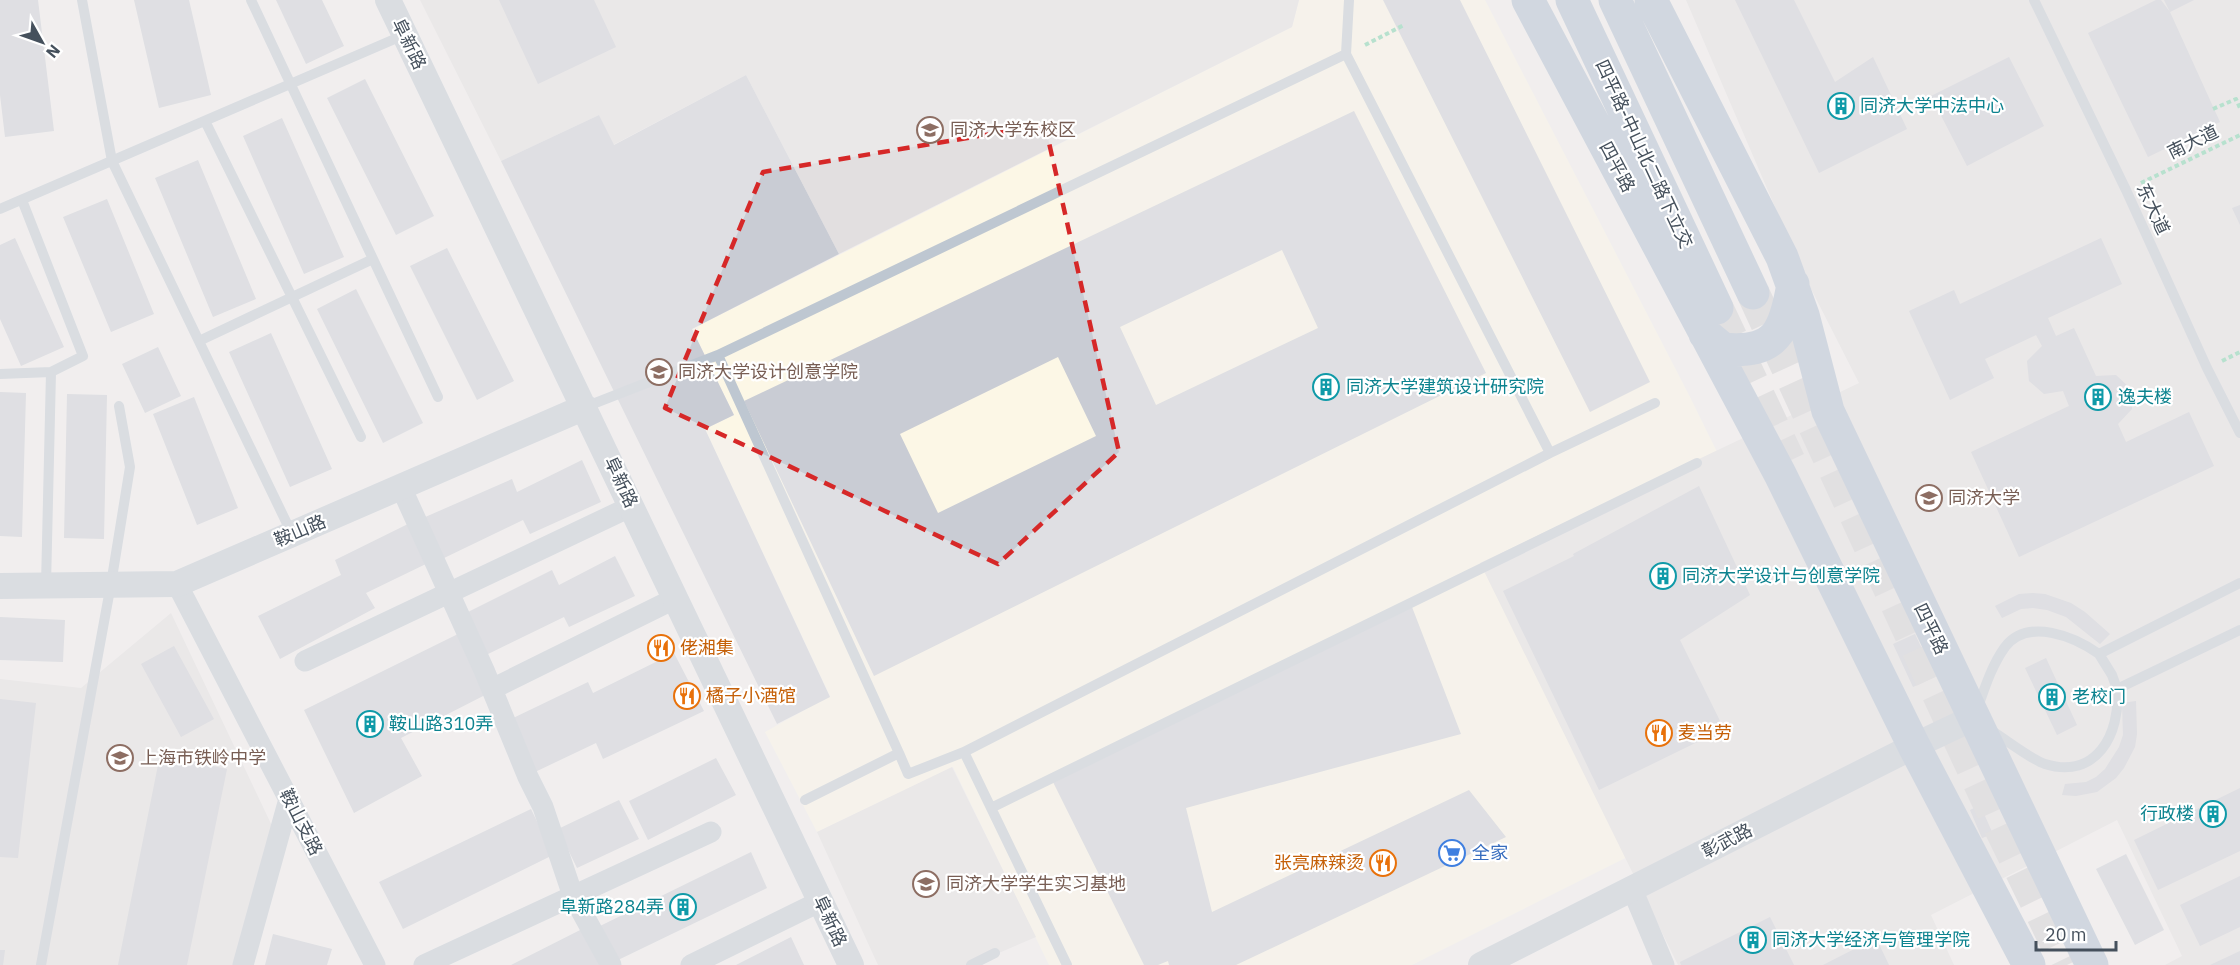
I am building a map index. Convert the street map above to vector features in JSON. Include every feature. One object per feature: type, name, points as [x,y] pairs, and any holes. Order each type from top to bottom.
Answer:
[{"type":"main road","name":"四平路","points":[[1528,0],[1711,321],[1780,474],[1914,746],[2029,965]]},
{"type":"main road","name":"四平路-中山北二路下立交","points":[[1572,0],[1711,321]]},
{"type":"main road","points":[[1615,0],[1753,293]]},
{"type":"main road","name":"四平路","points":[[1651,0],[1782,257],[1792,284],[1828,411],[2092,965]]},
{"type":"main road","points":[[1711,321],[1723,349],[1753,349],[1767,344],[1782,327],[1788,311],[1792,284]]},
{"type":"street","name":"阜新路","points":[[388,0],[851,965]]},
{"type":"street","name":"鞍山路","points":[[0,586],[177,584],[585,408]]},
{"type":"street","points":[[401,487],[543,807],[573,896],[611,965]]},
{"type":"street","points":[[305,661],[632,506]]},
{"type":"street","name":"鞍山支路","points":[[177,584],[375,965]]},
{"type":"street","points":[[492,689],[676,598]]},
{"type":"street","name":"彰武路","points":[[1481,965],[1973,718]]},
{"type":"street","points":[[243,965],[289,799]]},
{"type":"street","points":[[424,965],[711,832]]},
{"type":"street","points":[[1632,889],[1664,965]]},
{"type":"street","points":[[691,965],[821,901]]},
{"type":"lane","points":[[82,0],[112,160],[292,534]]},
{"type":"lane","points":[[252,0],[438,398]]},
{"type":"lane","points":[[1350,0],[1346,54],[1550,453]]},
{"type":"lane","name":"东大道","points":[[2034,0],[2126,190],[2207,368],[2240,433]]},
{"type":"lane","points":[[0,209],[404,35]]},
{"type":"lane","points":[[585,408],[718,355],[1346,54]]},
{"type":"lane","points":[[205,121],[361,437]]},
{"type":"lane","points":[[0,374],[51,372],[83,357],[22,200]]},
{"type":"lane","points":[[200,341],[373,259]]},
{"type":"lane","points":[[718,355],[908,774],[964,752],[1550,453],[1655,403]]},
{"type":"lane","points":[[46,585],[51,372]]},
{"type":"lane","points":[[41,965],[111,584],[130,467],[119,406]]},
{"type":"lane","points":[[991,808],[1697,463]]},
{"type":"lane","points":[[2099,654],[2240,583]]},
{"type":"lane","points":[[2117,689],[2240,630]]},
{"type":"lane","points":[[2027,632],[2055,632],[2085,644],[2099,654],[2112,675],[2117,689],[2118,706],[2110,736],[2094,759],[2072,768],[2044,763],[1973,718],[2002,652],[2007,645],[2027,632]]},
{"type":"lane","points":[[964,752],[1067,965]]},
{"type":"lane","points":[[805,800],[899,753]]},
{"type":"lane","points":[[971,965],[995,953]]},
{"type":"path","points":[[1346,54],[1404,25]]},
{"type":"path","points":[[2213,109],[2236,99],[2240,108]]},
{"type":"path","name":"南大道","points":[[2126,190],[2240,135]]},
{"type":"highlighted area","points":[[1045,125],[1119,452],[998,564],[665,408],[763,172]]},
{"type":"shaded area","name":"同济大学东校区","points":[[420,0],[1299,0],[1292,27],[839,254],[746,75],[613,145],[599,115],[501,161]]},
{"type":"shaded area","name":"同济大学建筑设计研究院","points":[[1299,0],[1485,0],[1690,397],[1859,741],[1412,965],[1049,965],[953,767],[817,832],[765,732],[830,696],[705,429],[734,415],[692,329],[1292,27]]},
{"type":"shaded area","name":"同济大学","points":[[1686,0],[2240,0],[2240,965],[2165,965],[2182,956],[2117,820],[1931,915],[1954,965],[1678,965],[1480,563],[1859,383],[1806,279]]},
{"type":"shaded area","name":"上海市铁岭中学","points":[[171,613],[273,828],[237,965],[0,965],[0,679],[81,688]]},
{"type":"shaded area","name":"同济大学学生实习基地","points":[[952,767],[1036,937],[971,965],[878,965],[817,832]]},
{"type":"building","points":[[0,0],[38,0],[54,131],[5,137],[0,95]]},
{"type":"building","points":[[134,0],[189,0],[211,95],[159,108]]},
{"type":"building","points":[[276,0],[322,0],[344,46],[306,64]]},
{"type":"building","points":[[499,0],[594,0],[616,47],[538,84]]},
{"type":"building","points":[[1383,0],[1460,0],[1650,382],[1590,412]]},
{"type":"building","name":"同济大学中法中心","points":[[1735,0],[1794,0],[1835,82],[1873,57],[1907,129],[1819,173]]},
{"type":"building","points":[[2156,0],[2161,0],[2170,12],[2220,122],[2148,157],[2088,33]]},
{"type":"building","points":[[2164,0],[2194,0],[2170,12]]},
{"type":"building","points":[[2009,57],[2044,126],[1967,166],[1931,96]]},
{"type":"building","name":"同济大学设计创意学院","points":[[746,75],[839,254],[692,329],[734,415],[705,429],[830,697],[777,724],[501,161],[599,115],[614,145]]},
{"type":"building","points":[[365,79],[434,216],[396,235],[327,98]]},
{"type":"building","name":"同济大学建筑设计研究院","points":[[1354,111],[1486,373],[874,676],[744,401]],"holes":[[[1282,250],[1318,328],[1156,405],[1120,327]],[[1058,357],[1096,436],[938,513],[900,434]]]},
{"type":"building","points":[[282,118],[344,257],[304,274],[243,136]]},
{"type":"building","points":[[198,160],[256,299],[213,317],[155,178]]},
{"type":"building","points":[[107,199],[154,314],[111,332],[63,217]]},
{"type":"building","points":[[2240,205],[2240,225],[2232,208]]},
{"type":"building","points":[[15,238],[64,347],[21,366],[0,319],[0,245]]},
{"type":"building","name":"逸夫楼","points":[[2101,238],[2122,284],[2048,318],[2056,336],[2074,328],[2096,376],[2116,375],[2131,389],[2132,409],[2118,424],[2126,442],[2189,412],[2214,466],[2019,557],[1971,452],[2069,406],[2063,391],[2044,394],[2029,381],[2027,361],[2042,346],[2036,335],[1985,359],[1994,378],[1950,400],[1909,311],[1954,290],[1960,304]]},
{"type":"building","points":[[447,248],[514,381],[477,400],[410,266]]},
{"type":"building","points":[[356,289],[423,423],[383,443],[317,309]]},
{"type":"building","points":[[271,333],[332,469],[290,487],[229,352]]},
{"type":"building","points":[[158,347],[181,396],[145,413],[122,364]]},
{"type":"building","points":[[0,392],[26,393],[22,537],[0,536]]},
{"type":"building","points":[[67,394],[107,395],[104,539],[64,538]]},
{"type":"building","points":[[194,397],[238,508],[197,525],[153,414]]},
{"type":"building","points":[[582,460],[601,502],[530,534],[523,520],[442,559],[423,518],[512,479],[517,492]]},
{"type":"building","points":[[1699,486],[1750,595],[1680,640],[1724,729],[1599,790],[1503,591],[1574,556],[1573,554]]},
{"type":"building","points":[[412,522],[430,562],[366,593],[375,608],[280,659],[258,616],[341,575],[335,560]]},
{"type":"building","points":[[615,556],[635,596],[569,627],[564,617],[484,656],[464,614],[552,570],[559,585]]},
{"type":"building","points":[[2019,594],[2045,594],[2071,603],[2110,634],[2100,644],[2066,617],[2047,610],[2021,609],[2002,618],[1995,606]]},
{"type":"building","points":[[1412,607],[1461,734],[1186,808],[1212,912],[1469,790],[1506,837],[1236,965],[1169,965],[1168,961],[1158,965],[1144,965],[1052,780]]},
{"type":"building","points":[[0,617],[65,620],[63,662],[0,660]]},
{"type":"building","name":"鞍山路310弄","points":[[458,634],[487,694],[401,738],[422,776],[354,813],[304,710]]},
{"type":"building","points":[[1915,634],[1935,677],[1913,687],[1893,644]]},
{"type":"building","points":[[174,646],[214,719],[181,737],[141,664]]},
{"type":"building","name":"鞍山路310弄","points":[[674,653],[704,711],[603,759],[596,743],[535,772],[509,720],[588,682],[593,693]]},
{"type":"building","name":"老校门","points":[[2046,658],[2077,725],[2057,735],[2025,668]]},
{"type":"building","points":[[0,699],[36,703],[18,858],[0,857]]},
{"type":"building","points":[[2136,701],[2135,747],[2124,768],[2116,778],[2097,792],[2076,796],[2062,795],[2065,784],[2086,782],[2105,769],[2119,747],[2123,735],[2122,703]]},
{"type":"building","points":[[160,755],[227,769],[187,965],[118,965]]},
{"type":"building","points":[[716,758],[736,795],[648,840],[629,801]]},
{"type":"building","name":"行政楼","points":[[2240,788],[2240,851],[2158,890],[2134,840]]},
{"type":"building","points":[[619,800],[639,839],[577,868],[558,829]]},
{"type":"building","points":[[1980,805],[1993,834],[1982,838],[1970,810]]},
{"type":"building","points":[[531,809],[553,855],[403,929],[379,882]]},
{"type":"building","name":"阜新路284弄","points":[[751,852],[767,888],[616,961],[600,926]]},
{"type":"building","points":[[2126,854],[2164,930],[2135,945],[2096,869]]},
{"type":"building","points":[[2240,876],[2240,927],[2200,946],[2180,905]]},
{"type":"building","name":"同济大学经济与管理学院","points":[[1770,917],[1794,965],[1681,965],[1680,962]]},
{"type":"building","name":"阜新路284弄","points":[[588,926],[607,965],[511,965]]},
{"type":"building","points":[[273,934],[332,949],[327,965],[265,965]]},
{"type":"building","points":[[791,937],[804,965],[736,965]]},
{"type":"building","name":"同济大学经济与管理学院","points":[[1876,938],[1889,965],[1823,965]]},
{"type":"building","points":[[0,950],[5,950],[3,965],[0,965]]},
{"type":"building","points":[[2240,951],[2240,965],[2210,965]]},
{"type":"tunnel","points":[[1753,293],[2000,827],[2067,965]]},
{"type":"tunnel","points":[[1717,308],[1789,461]]},
{"type":"place","name":"同济大学中法中心","points":[[1841,106]]},
{"type":"place","name":"同济大学东校区","points":[[930,130]]},
{"type":"place","name":"同济大学设计创意学院","points":[[659,372]]},
{"type":"place","name":"同济大学建筑设计研究院","points":[[1326,387]]},
{"type":"place","name":"逸夫楼","points":[[2098,397]]},
{"type":"place","name":"同济大学","points":[[1929,498]]},
{"type":"place","name":"同济大学设计与创意学院","points":[[1663,576]]},
{"type":"place","name":"佬湘集","points":[[661,648]]},
{"type":"place","name":"橘子小酒馆","points":[[687,696]]},
{"type":"place","name":"老校门","points":[[2052,697]]},
{"type":"place","name":"鞍山路310弄","points":[[370,724]]},
{"type":"place","name":"麦当劳","points":[[1659,733]]},
{"type":"place","name":"上海市铁岭中学","points":[[120,758]]},
{"type":"place","name":"行政楼","points":[[2213,814]]},
{"type":"place","name":"全家","points":[[1452,853]]},
{"type":"place","name":"张亮麻辣烫","points":[[1383,863]]},
{"type":"place","name":"同济大学学生实习基地","points":[[926,884]]},
{"type":"place","name":"阜新路284弄","points":[[683,907]]},
{"type":"place","name":"同济大学经济与管理学院","points":[[1753,940]]}]
